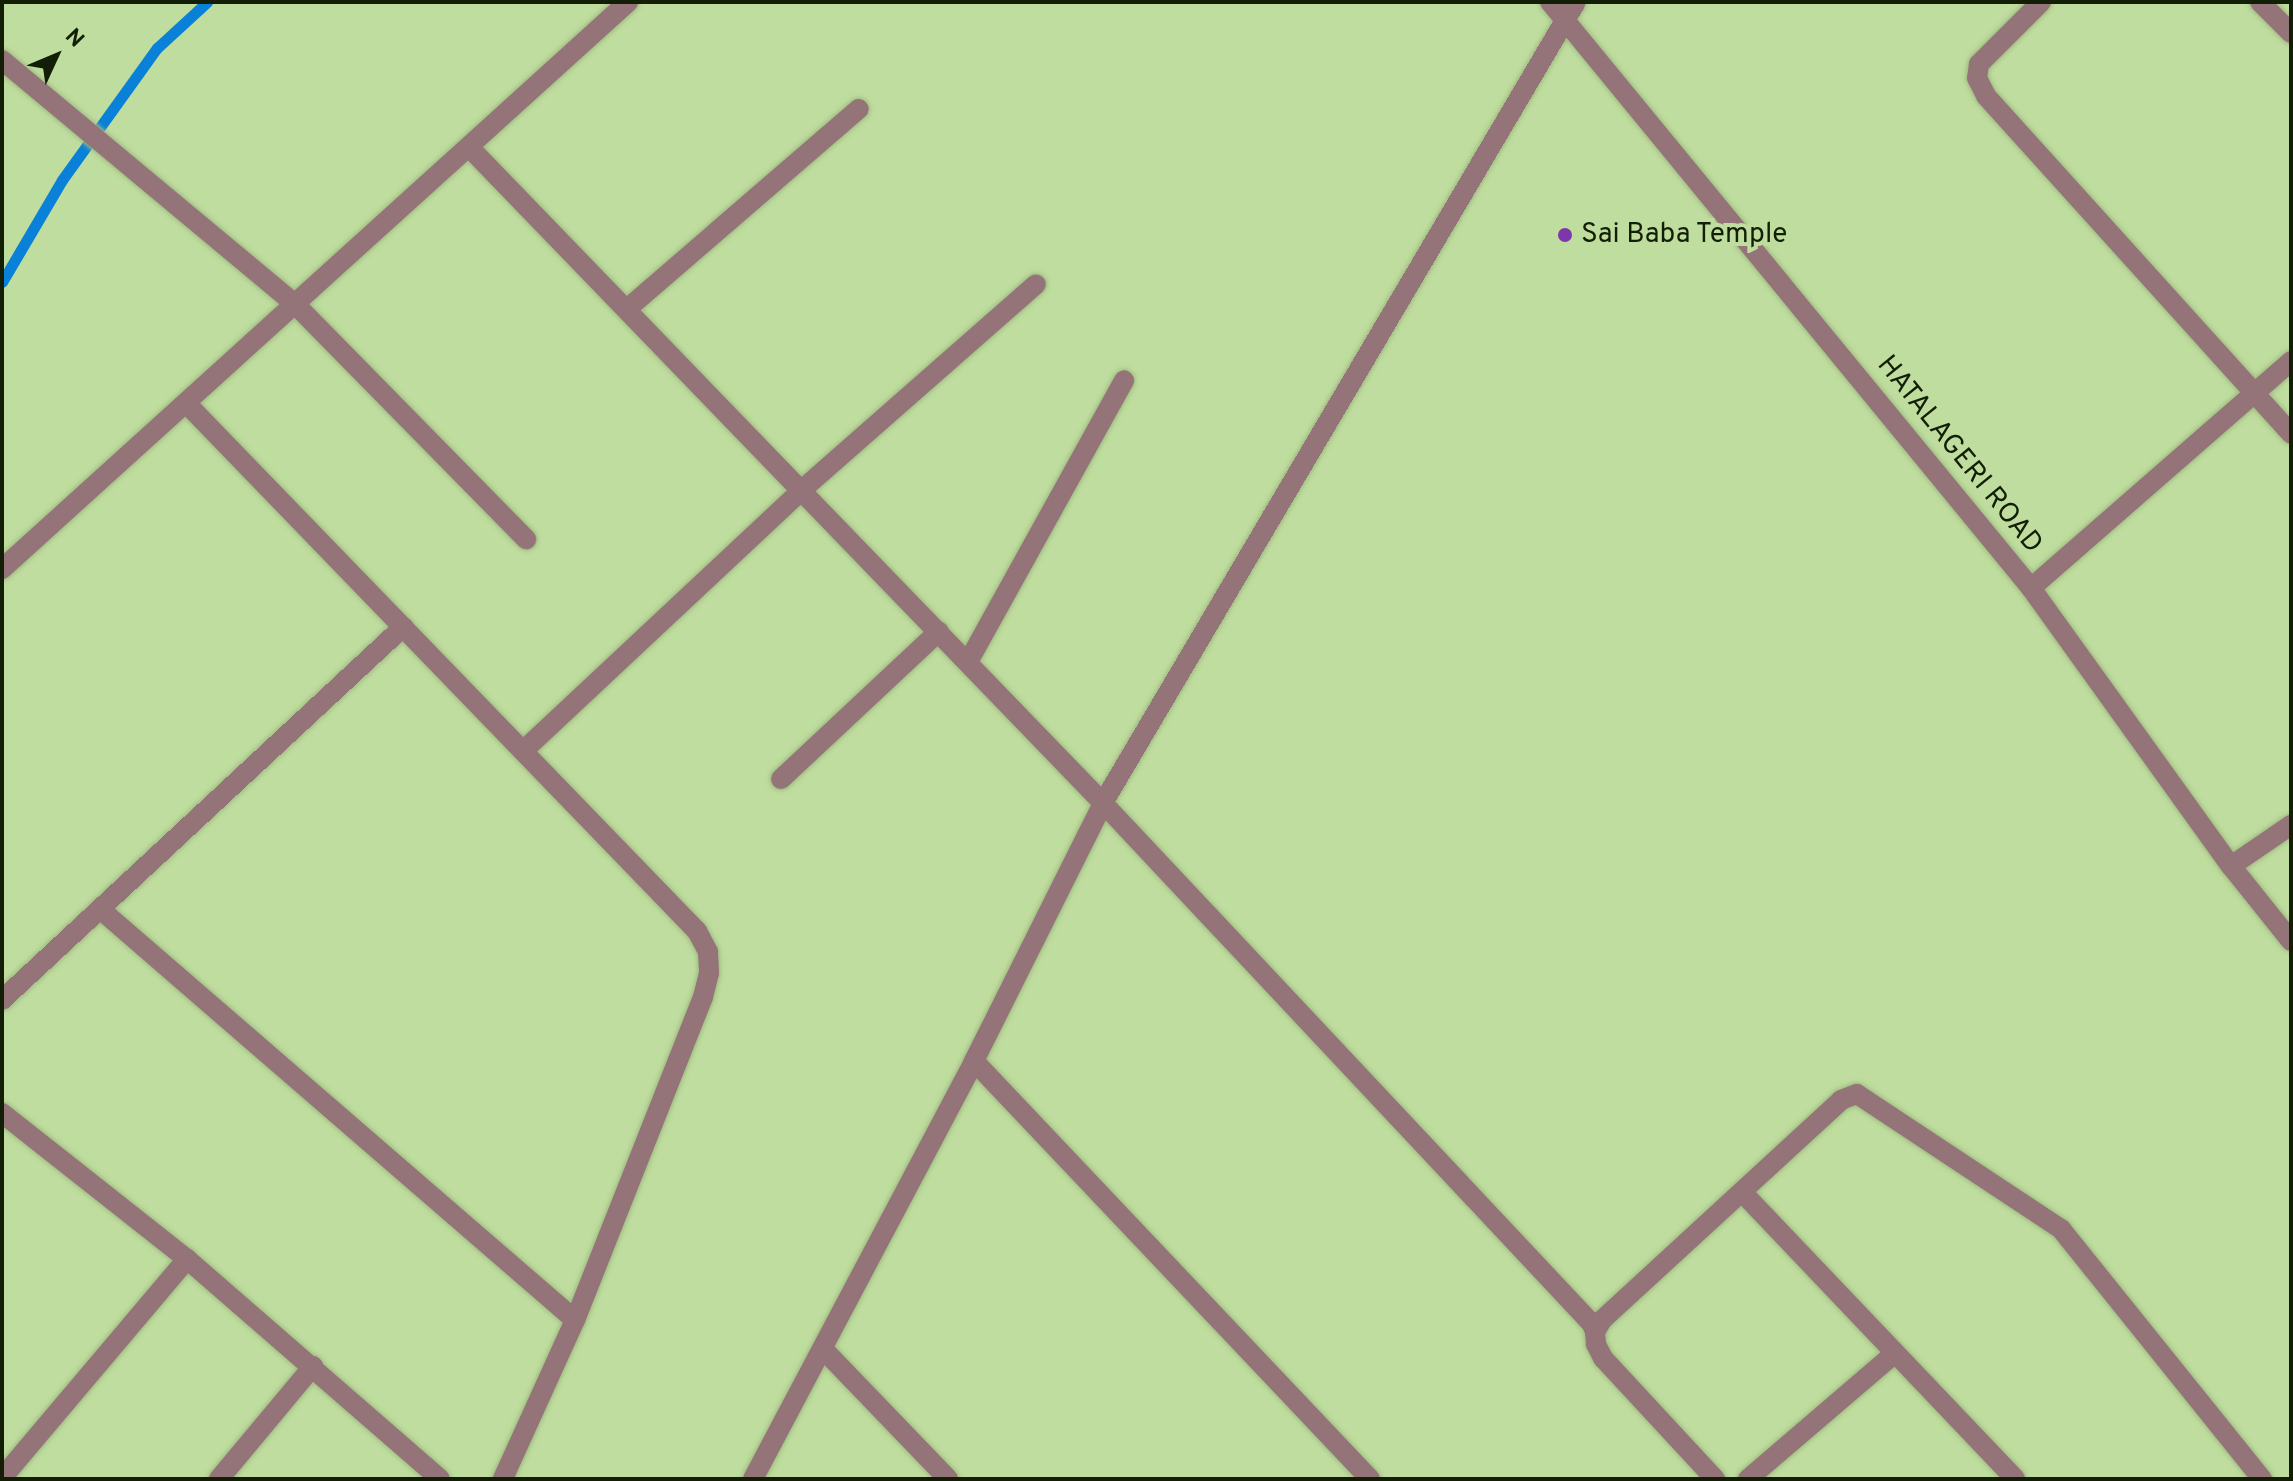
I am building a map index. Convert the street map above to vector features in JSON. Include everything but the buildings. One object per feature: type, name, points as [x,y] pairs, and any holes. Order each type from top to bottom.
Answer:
[{"type":"street","points":[[2,569],[628,2]]},
{"type":"street","name":"HATALAGERI ROAD","points":[[1550,2],[1571,10],[2031,588],[2231,866],[2291,941]]},
{"type":"street","points":[[2041,2],[1979,64],[1977,78],[1986,96],[2291,433]]},
{"type":"street","points":[[2260,2],[2291,33]]},
{"type":"street","points":[[753,1479],[824,1350],[974,1061],[1103,803],[1571,10]]},
{"type":"street","points":[[2,60],[295,304],[526,539]]},
{"type":"street","points":[[627,309],[859,109]]},
{"type":"street","points":[[469,147],[939,631],[1592,1324],[1603,1358],[1715,1479]]},
{"type":"street","points":[[523,751],[803,489],[1036,284]]},
{"type":"street","points":[[2031,588],[2291,361]]},
{"type":"street","points":[[968,662],[1124,380]]},
{"type":"street","points":[[186,403],[697,931],[708,952],[709,973],[703,997],[575,1320],[503,1479]]},
{"type":"street","points":[[2,1000],[403,627]]},
{"type":"street","points":[[781,779],[939,631]]},
{"type":"street","points":[[2231,866],[2291,825]]},
{"type":"street","points":[[100,909],[575,1320]]},
{"type":"street","points":[[974,1061],[1370,1479]]},
{"type":"street","points":[[1595,1332],[1602,1320],[1841,1100],[1857,1094],[1876,1103],[2061,1229],[2262,1479]]},
{"type":"street","points":[[2,1113],[187,1259],[440,1479]]},
{"type":"street","points":[[1742,1192],[2015,1479]]},
{"type":"street","points":[[2,1478],[187,1259]]},
{"type":"street","points":[[824,1350],[948,1479]]},
{"type":"street","points":[[1748,1479],[1894,1354]]},
{"type":"street","points":[[219,1479],[313,1366]]},
{"type":"waterway","points":[[2,282],[62,180],[157,48],[207,2]]},
{"type":"place","name":"Sai Baba Temple","points":[[1565,235]]}]
